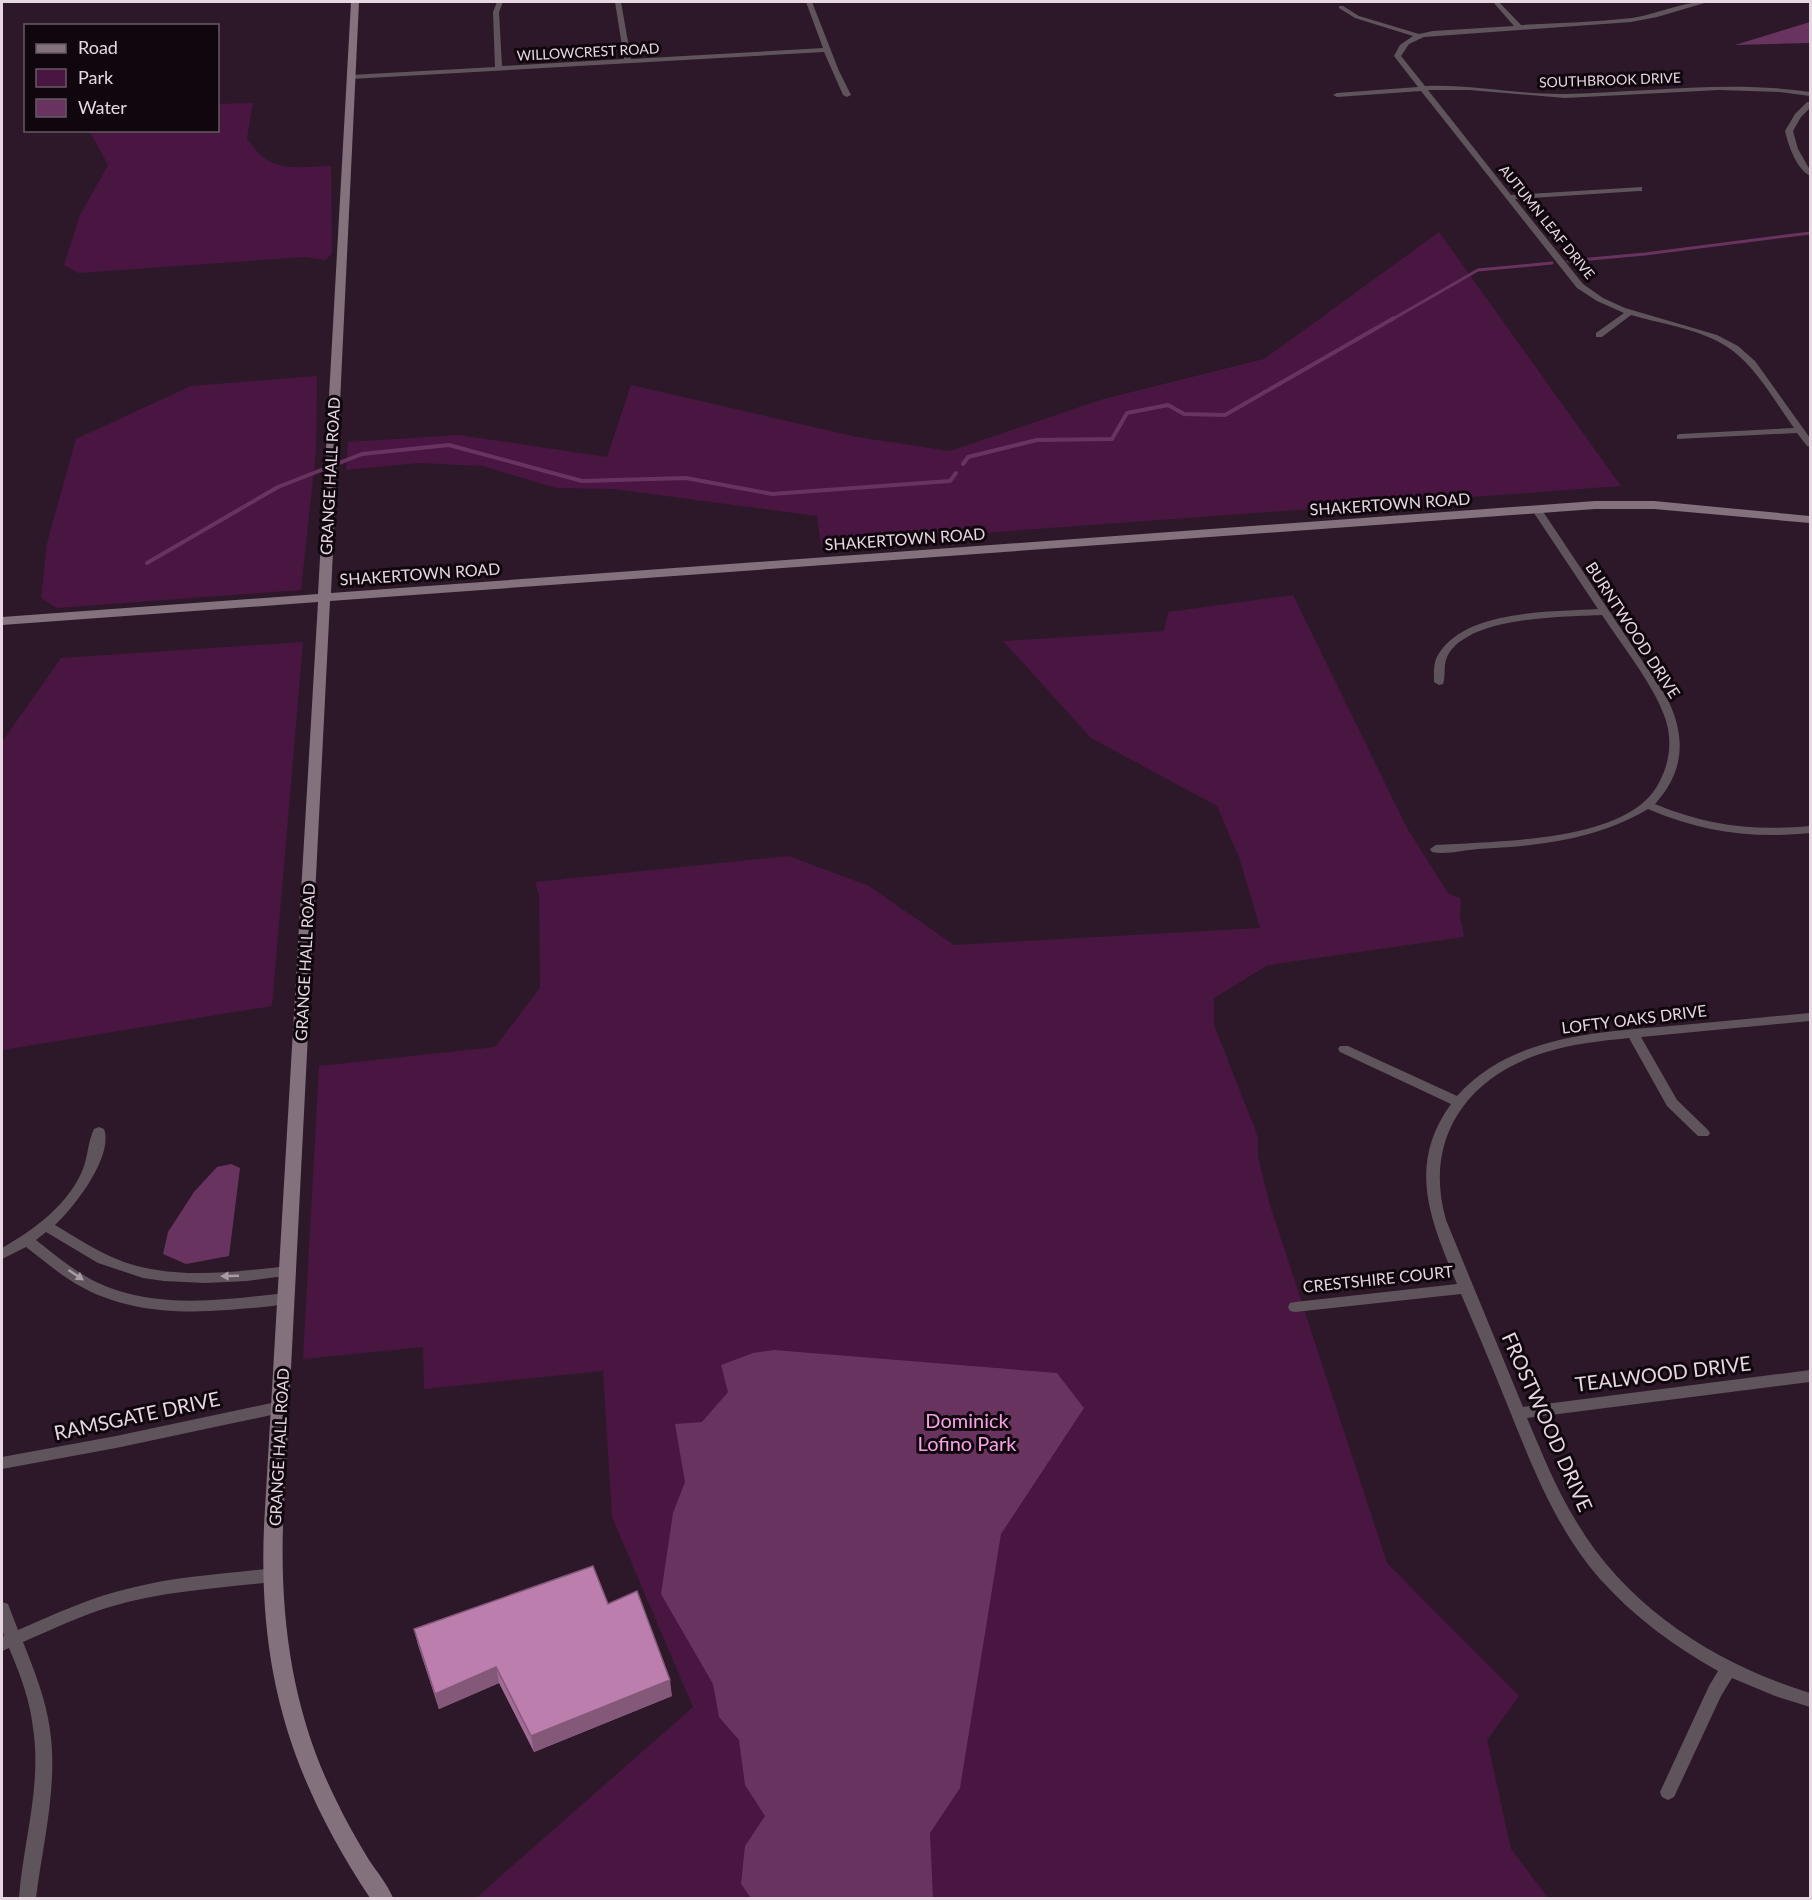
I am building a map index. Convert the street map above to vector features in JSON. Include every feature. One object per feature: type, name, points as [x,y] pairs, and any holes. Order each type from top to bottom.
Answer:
[{"type":"street","name":"GRANGE HALL ROAD","points":[[355,2],[285,1298],[273,1575],[280,1665],[288,1702],[302,1745],[322,1797],[337,1827],[382,1899]]},
{"type":"street","points":[[499,69],[496,12],[500,2]]},
{"type":"street","points":[[618,2],[628,62]]},
{"type":"street","points":[[809,2],[847,95]]},
{"type":"street","points":[[1496,2],[1519,27]]},
{"type":"street","points":[[1675,2],[1688,7]]},
{"type":"street","points":[[1341,7],[1357,17],[1418,36],[1460,30],[1631,20],[1705,2]]},
{"type":"street","name":"AUTUMN LEAF DRIVE","points":[[1418,36],[1407,41],[1400,48],[1397,56],[1401,64],[1425,88],[1580,286],[1592,296],[1628,314],[1702,334],[1741,353],[1752,363],[1810,444]]},
{"type":"street","name":"WILLOWCREST ROAD","points":[[351,77],[827,50]]},
{"type":"street","name":"SOUTHBROOK DRIVE","points":[[1337,95],[1425,88],[1469,88],[1564,96],[1746,87],[1768,87],[1810,94]]},
{"type":"street","points":[[1810,104],[1798,116],[1789,131],[1792,146],[1800,163],[1810,174]]},
{"type":"street","points":[[1509,197],[1639,189]]},
{"type":"street","points":[[1599,335],[1628,314]]},
{"type":"street","points":[[1680,437],[1800,430]]},
{"type":"street","name":"SHAKERTOWN ROAD","points":[[2,621],[1634,504],[1810,519]]},
{"type":"street","name":"BURNTWOOD DRIVE","points":[[1537,510],[1662,698],[1674,726],[1676,751],[1673,763],[1663,786],[1648,805]]},
{"type":"street","points":[[1439,682],[1443,655],[1457,639],[1475,629],[1509,620],[1603,612]]},
{"type":"street","points":[[1436,849],[1576,834],[1628,817],[1648,805],[1686,821],[1727,831],[1766,834],[1810,830]]},
{"type":"street","name":"LOFTY OAKS DRIVE","points":[[1465,1288],[1439,1221],[1432,1180],[1439,1138],[1460,1102],[1492,1072],[1537,1050],[1569,1041],[1810,1017]]},
{"type":"street","points":[[1633,1034],[1672,1103],[1703,1133]]},
{"type":"street","points":[[1344,1049],[1460,1102]]},
{"type":"street","points":[[2,1254],[28,1241],[46,1226],[84,1182],[96,1156],[99,1132]]},
{"type":"street","points":[[46,1226],[91,1253],[123,1267],[157,1275],[238,1276],[288,1271]]},
{"type":"street","points":[[28,1241],[90,1285],[138,1303],[166,1307],[195,1307],[285,1298]]},
{"type":"street","name":"CRESTSHIRE COURT","points":[[1295,1306],[1465,1288]]},
{"type":"street","name":"FROSTWOOD DRIVE","points":[[1465,1288],[1559,1507],[1592,1559],[1635,1604],[1669,1631],[1728,1670],[1764,1686],[1810,1700]]},
{"type":"street","name":"TEALWOOD DRIVE","points":[[1520,1413],[1810,1376]]},
{"type":"street","name":"RAMSGATE DRIVE","points":[[2,1463],[116,1442],[281,1407]]},
{"type":"street","points":[[7,1642],[113,1599],[147,1591],[273,1575]]},
{"type":"street","points":[[2,1609],[7,1642],[38,1708],[44,1752],[27,1899]]},
{"type":"street","points":[[1668,1792],[1715,1690],[1728,1670]]},
{"type":"green space","points":[[253,103],[247,138],[255,150],[273,163],[294,167],[331,166],[332,254],[325,260],[305,257],[78,273],[64,265],[80,215],[108,165],[90,132],[219,132],[219,104]]},
{"type":"green space","points":[[1439,232],[1621,486],[821,545],[817,516],[613,489],[556,488],[483,466],[419,463],[346,470],[348,442],[459,435],[607,457],[631,385],[857,437],[950,451],[1100,400],[1264,359]]},
{"type":"green space","points":[[317,376],[316,451],[301,590],[57,608],[41,598],[47,543],[76,439],[191,386]]},
{"type":"green space","name":"Dominick Lofino Park","points":[[1293,595],[1407,828],[1448,893],[1461,899],[1460,917],[1464,937],[1268,965],[1214,998],[1214,1025],[1258,1137],[1258,1157],[1269,1202],[1387,1563],[1519,1696],[1487,1740],[1511,1849],[1548,1898],[476,1898],[693,1707],[612,1517],[603,1371],[424,1389],[423,1347],[303,1359],[319,1066],[495,1047],[540,988],[539,895],[535,882],[789,856],[869,886],[954,945],[1260,928],[1240,860],[1217,806],[1091,738],[1003,641],[1164,631],[1168,612]]},
{"type":"green space","points":[[303,642],[272,1006],[2,1050],[2,742],[61,658]]},
{"type":"water","points":[[1810,22],[1810,43],[1735,45]]},
{"type":"water","points":[[231,1164],[240,1168],[229,1256],[186,1264],[163,1254],[168,1232],[194,1192],[217,1167]]},
{"type":"water","points":[[774,1350],[1057,1373],[1084,1408],[1001,1534],[960,1788],[930,1833],[933,1898],[751,1898],[741,1884],[745,1846],[765,1816],[745,1785],[739,1740],[719,1717],[713,1684],[661,1594],[673,1513],[685,1482],[675,1424],[702,1422],[728,1392],[721,1365],[753,1353]]},
{"type":"building","points":[[593,1566],[608,1604],[637,1591],[670,1680],[531,1736],[496,1667],[435,1694],[414,1629]]},
{"type":"waterway","points":[[1568,261],[1645,254],[1810,233]]},
{"type":"waterway","points":[[1391,320],[1478,270],[1552,263]]},
{"type":"waterway","points":[[963,464],[968,457],[1037,440],[1112,439],[1127,413],[1168,405],[1184,414],[1225,415],[1394,318]]},
{"type":"waterway","points":[[147,563],[278,487],[362,454],[449,445],[582,481],[686,478],[772,494],[950,481],[956,473]]}]
